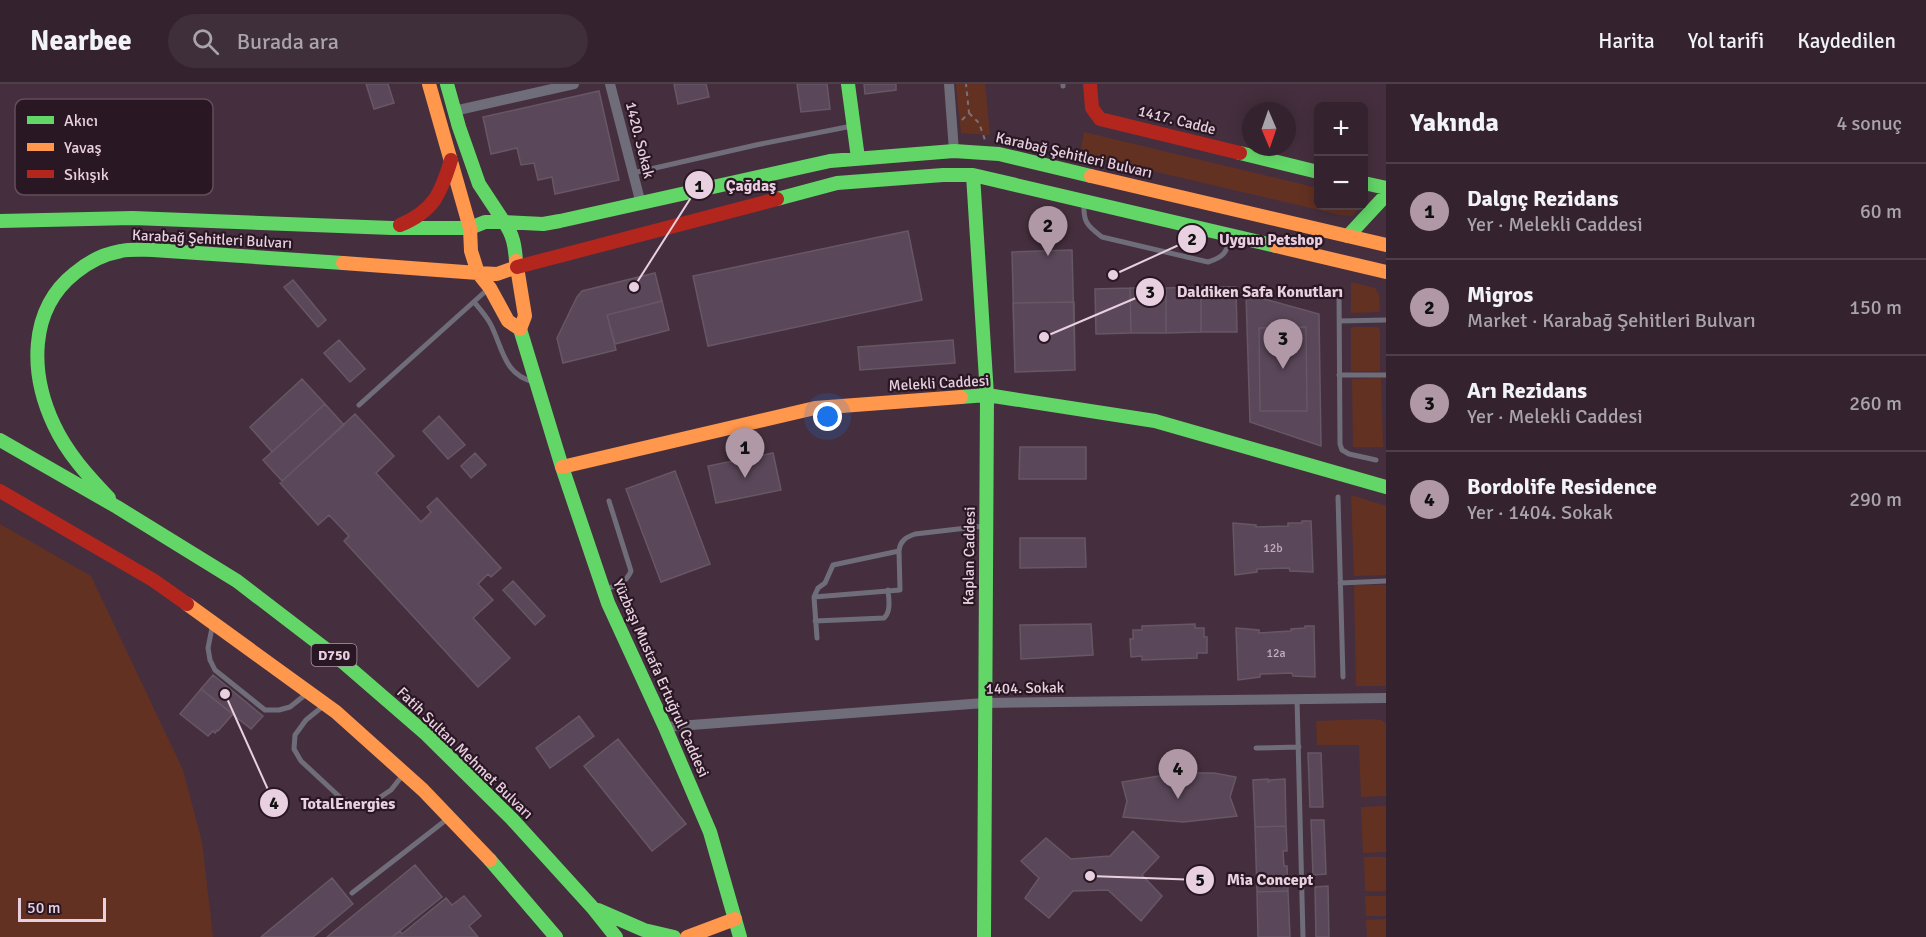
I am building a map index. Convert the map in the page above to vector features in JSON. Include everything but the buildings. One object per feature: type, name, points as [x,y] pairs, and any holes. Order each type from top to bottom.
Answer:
[{"type":"main road","points":[[429,84],[470,228],[472,259],[478,273]]},
{"type":"main road","points":[[447,84],[479,184],[513,237],[516,267]]},
{"type":"main road","points":[[848,84],[858,158]]},
{"type":"main road","name":"1417. Cadde","points":[[1090,84],[1091,108],[1094,115],[1100,119],[1314,171]]},
{"type":"main road","name":"Karabağ Şehitleri Bulvarı","points":[[0,221],[133,218],[392,228],[470,228],[484,222],[552,223],[830,161],[954,151],[985,152],[1386,245]]},
{"type":"main road","points":[[392,228],[421,216],[430,208],[438,197],[451,160]]},
{"type":"main road","name":"Karabağ Şehitleri Bulvarı","points":[[117,507],[78,465],[59,435],[45,401],[38,346],[42,318],[55,292],[73,273],[91,261],[116,252],[153,250],[497,274],[516,267],[837,183],[973,175],[1386,272]]},
{"type":"main road","name":"Kaplan Caddesi","points":[[973,175],[987,395],[984,937]]},
{"type":"main road","points":[[1368,184],[1386,188]]},
{"type":"main road","points":[[1348,236],[1360,225],[1377,202],[1386,195]]},
{"type":"main road","name":"Yüzbaşı Mustafa Ertuğrul Caddesi","points":[[516,267],[525,316],[520,329],[603,590],[710,832],[740,937]]},
{"type":"main road","name":"Yüzbaşı Mustafa Ertuğrul Caddesi","points":[[478,273],[490,288],[508,321],[520,329]]},
{"type":"main road","name":"Melekli Caddesi","points":[[562,467],[815,408],[987,395],[1155,421],[1386,487]]},
{"type":"main road","name":"Fatih Sultan Mehmet Bulvarı","points":[[0,440],[117,507],[237,580],[344,663],[426,734],[512,819],[592,907],[616,937]]},
{"type":"main road","points":[[0,491],[153,580],[326,704],[405,773],[449,817],[500,870],[556,937]]},
{"type":"main road","points":[[592,907],[637,929],[656,935],[674,937]]},
{"type":"main road","points":[[687,937],[735,919]]},
{"type":"street","points":[[454,111],[574,84]]},
{"type":"street","name":"1420. Sokak","points":[[610,84],[641,204]]},
{"type":"street","points":[[949,84],[954,151]]},
{"type":"street","name":"1404. Sokak","points":[[665,727],[984,703],[1386,698]]},
{"type":"lane","points":[[633,173],[756,145],[854,126]]},
{"type":"lane","points":[[1084,200],[1083,216],[1089,227],[1102,237],[1112,240],[1208,262],[1221,257],[1228,248],[1232,235]]},
{"type":"lane","points":[[359,405],[490,288]]},
{"type":"lane","points":[[1339,291],[1340,444],[1342,450],[1349,454],[1376,460]]},
{"type":"lane","points":[[474,302],[490,323],[503,356],[515,375],[536,382]]},
{"type":"lane","points":[[1340,321],[1386,320]]},
{"type":"lane","points":[[1339,375],[1386,375]]},
{"type":"lane","points":[[1338,497],[1343,677]]},
{"type":"lane","points":[[603,590],[627,579],[631,571],[609,501]]},
{"type":"lane","points":[[814,597],[900,590],[899,551],[906,537],[986,526]]},
{"type":"lane","points":[[817,638],[814,597],[818,588],[825,584],[833,565],[899,551]]},
{"type":"lane","points":[[1340,583],[1386,581]]},
{"type":"lane","points":[[815,621],[884,618],[887,616],[889,606],[888,590]]},
{"type":"lane","points":[[213,623],[208,648],[215,670],[266,710],[290,707],[309,692]]},
{"type":"lane","points":[[1297,699],[1304,937]]},
{"type":"lane","points":[[326,704],[306,720],[295,735],[294,749],[301,761],[343,800],[356,804],[373,802],[391,790],[405,773]]},
{"type":"lane","points":[[1256,748],[1299,747]]},
{"type":"lane","points":[[352,893],[449,817]]},
{"type":"path","points":[[966,84],[969,113],[979,123],[985,138],[985,152]]},
{"type":"path","points":[[952,128],[969,113]]},
{"type":"shaded area","points":[[956,84],[985,84],[990,135],[961,133]]},
{"type":"shaded area","points":[[1084,132],[1314,187],[1314,209],[1080,154]]},
{"type":"shaded area","points":[[1319,210],[1358,210],[1352,216]]},
{"type":"shaded area","points":[[1351,282],[1375,288],[1379,295],[1380,312],[1351,313]]},
{"type":"shaded area","points":[[1378,327],[1380,330],[1380,371],[1351,371],[1351,328]]},
{"type":"shaded area","points":[[1381,378],[1383,447],[1353,447],[1352,379]]},
{"type":"shaded area","points":[[1351,495],[1386,506],[1386,575],[1354,576]]},
{"type":"shaded area","points":[[0,524],[91,576],[183,770],[202,842],[213,937],[0,937]]},
{"type":"shaded area","points":[[1354,585],[1386,585],[1386,686],[1356,686]]},
{"type":"shaded area","points":[[1381,720],[1386,724],[1386,796],[1361,797],[1359,745],[1317,745],[1316,721]]},
{"type":"shaded area","points":[[1386,806],[1386,852],[1363,853],[1361,807]]},
{"type":"shaded area","points":[[1364,857],[1386,857],[1386,891],[1365,891]]},
{"type":"shaded area","points":[[1365,896],[1386,896],[1386,916],[1366,916]]},
{"type":"shaded area","points":[[1386,919],[1386,937],[1367,937],[1366,920]]},
{"type":"traffic: fast","points":[[447,84],[479,184],[504,222],[543,224],[560,221],[830,161],[954,151],[999,154],[1091,176]]},
{"type":"traffic: fast","points":[[848,84],[858,158]]},
{"type":"traffic: fast","points":[[1240,153],[1314,171]]},
{"type":"traffic: fast","points":[[777,199],[837,183],[973,175],[1276,246]]},
{"type":"traffic: fast","points":[[973,175],[987,395],[984,937]]},
{"type":"traffic: fast","points":[[1368,184],[1386,188]]},
{"type":"traffic: fast","points":[[1348,236],[1386,195]]},
{"type":"traffic: fast","points":[[0,221],[133,218],[392,228],[470,228],[485,222],[504,222],[513,240],[516,261]]},
{"type":"traffic: fast","points":[[109,498],[65,445],[54,425],[41,385],[38,364],[41,324],[60,288],[75,273],[91,262],[108,254],[129,250],[343,263]]},
{"type":"traffic: fast","points":[[520,329],[562,467],[608,603],[710,832],[740,937]]},
{"type":"traffic: fast","points":[[961,397],[987,395],[1155,421],[1386,487]]},
{"type":"traffic: fast","points":[[0,440],[117,507],[237,581],[344,663],[426,734],[512,819],[592,907],[616,937]]},
{"type":"traffic: fast","points":[[490,860],[556,937]]},
{"type":"traffic: fast","points":[[598,910],[644,930],[674,937]]},
{"type":"traffic: slow","points":[[429,84],[470,228],[471,251],[478,273],[497,274],[517,267]]},
{"type":"traffic: slow","points":[[1091,176],[1386,245]]},
{"type":"traffic: slow","points":[[1276,246],[1386,272]]},
{"type":"traffic: slow","points":[[343,263],[478,273],[490,288],[508,321],[520,329],[525,316],[516,261]]},
{"type":"traffic: slow","points":[[562,467],[815,408],[961,397]]},
{"type":"traffic: slow","points":[[187,604],[336,712],[423,790],[490,860]]},
{"type":"traffic: slow","points":[[687,937],[735,919]]},
{"type":"traffic: jam","points":[[1090,84],[1092,108],[1100,119],[1240,153]]},
{"type":"traffic: jam","points":[[400,225],[421,214],[434,200],[444,182],[451,160]]},
{"type":"traffic: jam","points":[[517,267],[777,199]]},
{"type":"traffic: jam","points":[[0,491],[153,580],[187,604]]},
{"type":"place","name":"Migros","points":[[1048,256]]},
{"type":"place","name":"Uygun Petshop","points":[[1113,275]]},
{"type":"place","name":"Çağdaş","points":[[634,287]]},
{"type":"place","name":"Daldiken Safa Konutları","points":[[1044,337]]},
{"type":"place","name":"Arı Rezidans","points":[[1283,369]]},
{"type":"place","name":"Dalgıç Rezidans","points":[[745,478]]},
{"type":"place","name":"TotalEnergies","points":[[225,694]]},
{"type":"place","name":"Bordolife Residence","points":[[1178,799]]},
{"type":"place","name":"Mia Concept","points":[[1090,876]]}]
